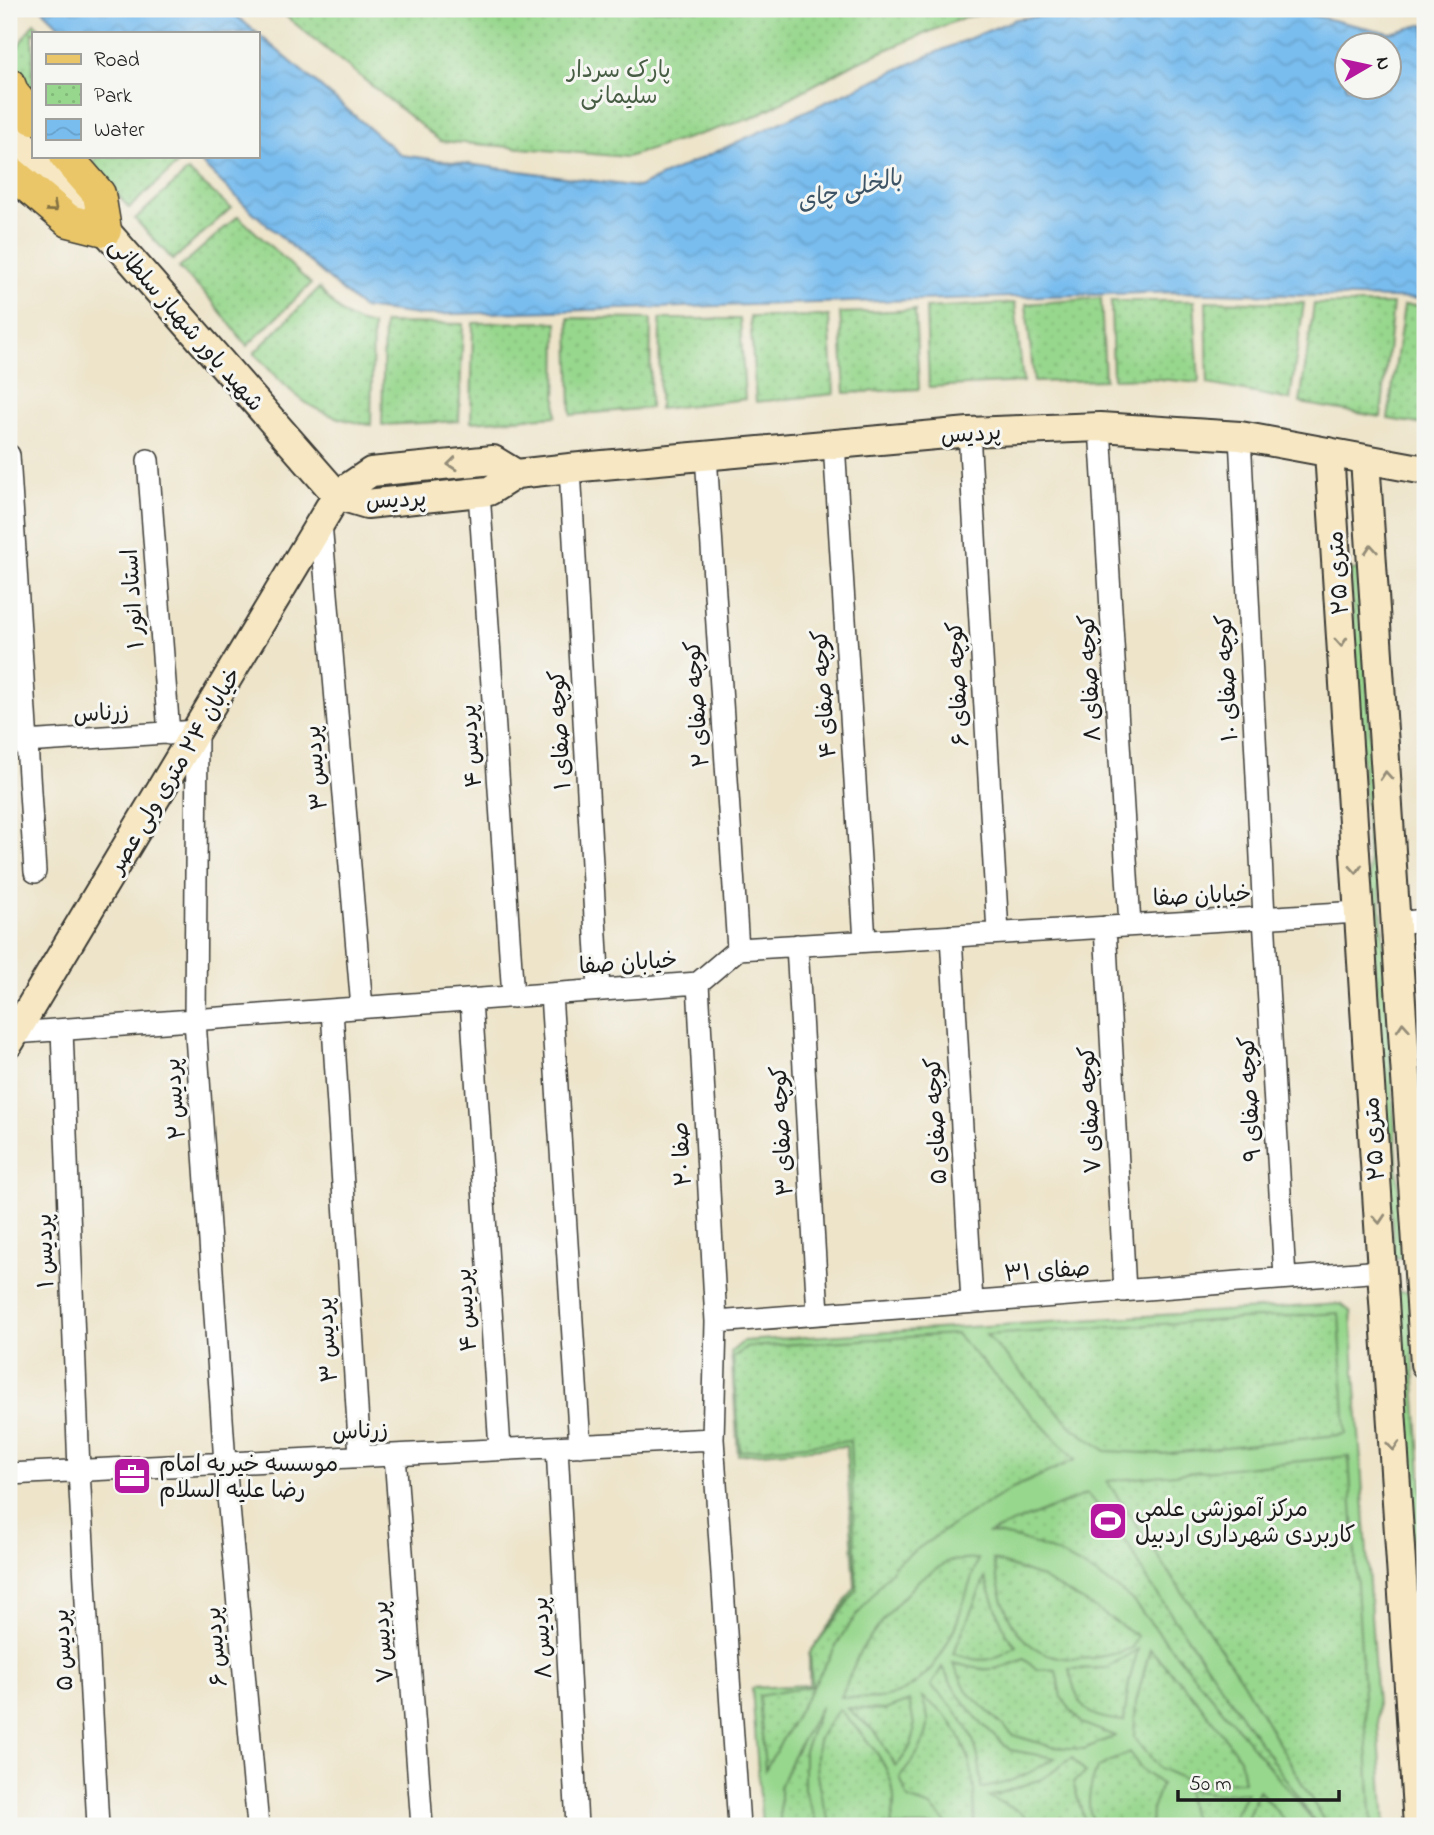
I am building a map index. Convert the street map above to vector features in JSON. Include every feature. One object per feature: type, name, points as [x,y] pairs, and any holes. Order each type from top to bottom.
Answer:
[{"type":"main road","points":[[9,84],[13,94],[32,117]]},
{"type":"main road","points":[[9,171],[69,221],[105,230],[99,194],[68,158]]},
{"type":"street","name":"شهید یاور شهباز سلطانی","points":[[9,129],[32,153]]},
{"type":"street","name":"شهید یاور شهباز سلطانی","points":[[37,158],[105,230],[337,495]]},
{"type":"street","name":"پردیس","points":[[337,495],[367,504],[489,491],[516,474],[570,468],[969,432],[1100,427],[1240,436],[1425,470]]},
{"type":"street","name":"کوچه صفای ۸","points":[[1100,427],[1130,925]]},
{"type":"street","name":"کوچه صفای ۶","points":[[969,432],[998,933]]},
{"type":"street","name":"کوچه صفای ۱۰","points":[[1240,436],[1264,918]]},
{"type":"street","name":"کوچه صفای ۴","points":[[834,443],[865,941]]},
{"type":"street","name":"۲۵ متری","points":[[1329,452],[1418,1826]]},
{"type":"street","points":[[9,454],[18,743],[35,873]]},
{"type":"street","name":"کوچه صفای ۲","points":[[706,455],[738,949]]},
{"type":"street","name":"۲۵ متری","points":[[1365,458],[1396,923],[1421,1240],[1419,1268],[1425,1364]]},
{"type":"street","name":"استاد انور ۱","points":[[148,460],[169,734]]},
{"type":"street","name":"پردیس","points":[[337,495],[371,472],[493,460],[516,474]]},
{"type":"street","name":"کوچه صفای ۱","points":[[570,468],[599,990]]},
{"type":"street","name":"پردیس ۴","points":[[480,492],[513,997]]},
{"type":"street","name":"خیابان ۲۴ متری ولی عصر","points":[[12,1038],[337,495]]},
{"type":"street","name":"پردیس ۳","points":[[321,523],[362,1008]]},
{"type":"street","name":"زرناس","points":[[18,743],[197,731]]},
{"type":"street","name":"پردیس ۲","points":[[197,731],[195,1020],[225,1463]]},
{"type":"street","name":"خیابان صفا","points":[[12,1038],[62,1030],[698,983],[738,949],[1359,912]]},
{"type":"street","name":"کوچه صفای ۹","points":[[1264,918],[1286,1278]]},
{"type":"street","points":[[1396,923],[1425,920]]},
{"type":"street","name":"کوچه صفای ۷","points":[[1105,927],[1125,1291]]},
{"type":"street","name":"کوچه صفای ۵","points":[[951,936],[972,1303]]},
{"type":"street","name":"کوچه صفای ۳","points":[[797,945],[818,1314]]},
{"type":"street","name":"صفا ۲۰","points":[[698,983],[716,1322]]},
{"type":"street","points":[[551,994],[580,1446]]},
{"type":"street","name":"پردیس ۴","points":[[471,1000],[500,1449]]},
{"type":"street","name":"پردیس ۳","points":[[332,1010],[359,1456]]},
{"type":"street","name":"پردیس ۱","points":[[62,1030],[79,1470]]},
{"type":"street","points":[[1382,1271],[1419,1268]]},
{"type":"street","name":"صفای ۳۱","points":[[716,1322],[1382,1271]]},
{"type":"street","points":[[716,1322],[713,1439],[739,1826]]},
{"type":"street","name":"زرناس","points":[[9,1474],[713,1439]]},
{"type":"street","name":"پردیس ۸","points":[[557,1447],[577,1826]]},
{"type":"street","name":"پردیس ۷","points":[[395,1455],[422,1826]]},
{"type":"street","name":"پردیس ۶","points":[[225,1463],[258,1826]]},
{"type":"street","name":"پردیس ۵","points":[[79,1470],[98,1826]]},
{"type":"green space","name":"پارک سردار سلیمانی","points":[[277,9],[1018,9],[965,17],[857,62],[752,118],[627,157],[440,141]]},
{"type":"green space","points":[[34,23],[43,32],[32,32],[32,96],[15,68],[14,60],[19,44]]},
{"type":"green space","points":[[97,158],[174,158],[179,163],[129,208],[91,163]]},
{"type":"green space","points":[[188,171],[231,208],[173,260],[135,219]]},
{"type":"green space","points":[[238,216],[311,284],[247,346],[212,301],[179,268]]},
{"type":"green space","points":[[319,288],[348,317],[373,326],[371,425],[333,416],[305,402],[254,353]]},
{"type":"green space","points":[[1101,298],[1105,380],[1034,382],[1026,304]]},
{"type":"green space","points":[[1111,301],[1194,301],[1199,383],[1149,378],[1113,379]]},
{"type":"green space","points":[[1206,301],[1304,303],[1290,400],[1208,384]]},
{"type":"green space","points":[[1015,303],[1023,382],[929,387],[926,308]]},
{"type":"green space","points":[[1314,304],[1393,304],[1381,417],[1300,403]]},
{"type":"green space","points":[[1404,305],[1425,306],[1425,425],[1388,419]]},
{"type":"green space","points":[[915,310],[919,389],[845,393],[840,313]]},
{"type":"green space","points":[[829,316],[834,394],[756,402],[750,317]]},
{"type":"green space","points":[[569,318],[651,319],[650,408],[571,415]]},
{"type":"green space","points":[[660,319],[740,319],[745,399],[659,409]]},
{"type":"green space","points":[[557,322],[556,416],[471,422],[473,323]]},
{"type":"green space","points":[[384,323],[463,324],[459,421],[382,425]]},
{"type":"green space","points":[[1360,569],[1403,1257],[1394,1258],[1350,570]]},
{"type":"green space","points":[[1396,1292],[1409,1292],[1425,1535],[1425,1729]]},
{"type":"green space","name":"مرکز آموزشی علمی کاربردی شهرداری اردبیل","points":[[1341,1304],[1351,1312],[1385,1826],[762,1826],[752,1688],[809,1685],[809,1654],[855,1587],[846,1446],[738,1455],[731,1352],[744,1341]]},
{"type":"green space","points":[[1339,1313],[1346,1434],[1162,1454],[1106,1451],[1073,1428],[986,1335]]},
{"type":"green space","points":[[956,1334],[1075,1460],[1013,1488],[958,1521],[897,1563],[844,1632],[765,1770],[759,1696],[812,1686],[810,1653],[857,1590],[850,1441],[740,1451],[733,1357],[748,1347]]},
{"type":"green space","points":[[1349,1456],[1372,1826],[1327,1826],[1243,1682],[1107,1481]]},
{"type":"green space","points":[[1087,1494],[1111,1520],[1149,1582],[1318,1826],[1131,1599],[1099,1576],[1047,1549],[989,1533]]},
{"type":"green space","points":[[978,1559],[949,1640],[926,1674],[910,1687],[890,1696],[873,1699],[841,1697],[860,1651],[892,1609],[919,1580],[949,1561]]},
{"type":"green space","points":[[993,1560],[1038,1576],[1093,1607],[1137,1636],[1132,1648],[1086,1659],[1070,1659],[1041,1651],[1028,1643],[1008,1615]]},
{"type":"green space","points":[[985,1578],[1006,1634],[1017,1646],[1000,1656],[986,1660],[953,1654]]},
{"type":"green space","points":[[1138,1649],[1129,1682],[1124,1721],[1099,1717],[1084,1708],[1069,1669],[1106,1668]]},
{"type":"green space","points":[[1150,1649],[1197,1700],[1240,1758],[1244,1781],[1191,1782],[1159,1768],[1134,1737],[1136,1702]]},
{"type":"green space","points":[[1024,1659],[1037,1669],[1056,1670],[1061,1697],[1081,1723],[1115,1736],[1084,1749],[1052,1747],[1013,1735],[968,1693],[953,1663],[973,1668],[997,1669]]},
{"type":"green space","points":[[942,1667],[956,1692],[978,1720],[1010,1750],[1055,1758],[1011,1781],[981,1788],[978,1757],[969,1731],[953,1708],[931,1686]]},
{"type":"green space","points":[[922,1697],[948,1718],[964,1746],[972,1772],[974,1826],[949,1826],[931,1807],[908,1799],[900,1777],[915,1758],[926,1734],[928,1719]]},
{"type":"green space","points":[[909,1701],[914,1736],[896,1767],[877,1734],[847,1708],[885,1710]]},
{"type":"green space","points":[[821,1706],[804,1751],[804,1790],[818,1826],[780,1826],[780,1787],[793,1756]]},
{"type":"green space","points":[[839,1709],[866,1739],[888,1773],[894,1798],[891,1826],[833,1826],[829,1818],[819,1785],[816,1750],[822,1733]]},
{"type":"green space","points":[[1129,1752],[1142,1770],[1161,1784],[1152,1810],[1151,1826],[1097,1826],[1089,1805],[1090,1790],[1097,1768]]},
{"type":"green space","points":[[1072,1758],[1086,1773],[1073,1782],[1086,1826],[1035,1826],[1021,1812],[989,1797],[1042,1779]]},
{"type":"green space","points":[[1186,1790],[1219,1794],[1247,1792],[1235,1815],[1233,1826],[1200,1826],[1191,1814]]},
{"type":"green space","points":[[1259,1790],[1289,1826],[1244,1826]]},
{"type":"water","points":[[42,9],[228,9],[256,32],[66,32]]},
{"type":"water","name":"بالخلی چای","points":[[1101,9],[1283,9],[1386,32],[1332,32],[1332,102],[1402,102],[1402,32],[1394,32],[1425,24],[1425,299],[1177,292],[419,315],[362,308],[247,207],[196,158],[259,158],[259,35],[401,155],[638,187],[923,58],[1016,19]]},
{"type":"place","name":"موسسه خیریه امام رضا علیه السلام","points":[[132,1476]]},
{"type":"place","name":"مرکز آموزشی علمی کاربردی شهرداری اردبیل","points":[[1108,1521]]}]
